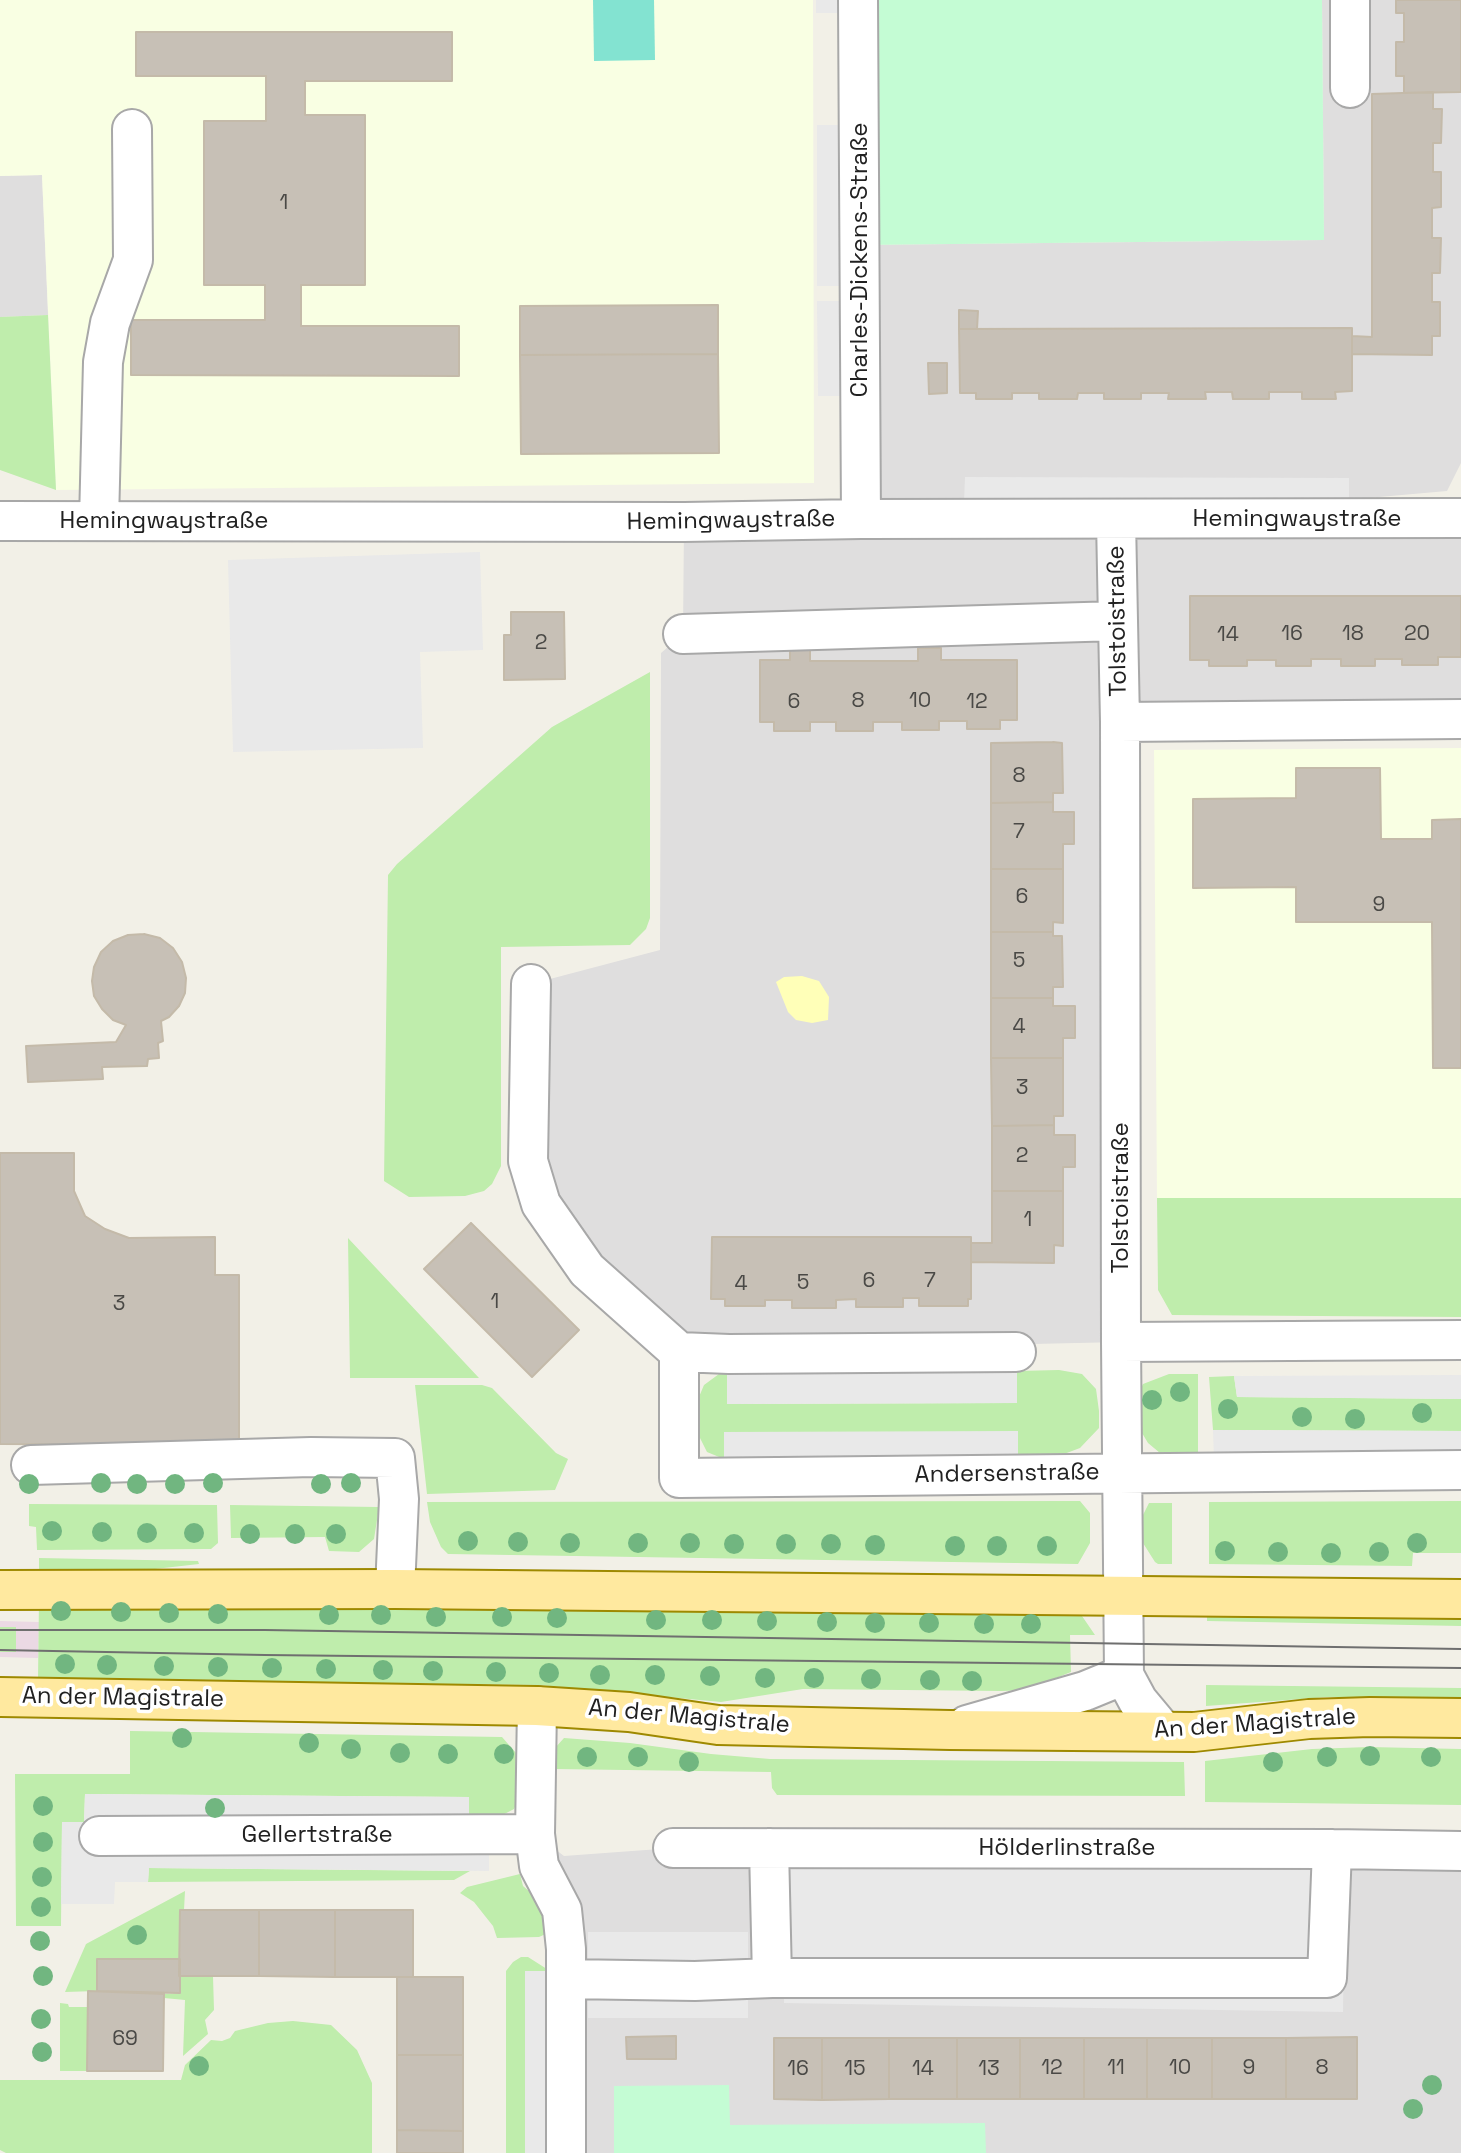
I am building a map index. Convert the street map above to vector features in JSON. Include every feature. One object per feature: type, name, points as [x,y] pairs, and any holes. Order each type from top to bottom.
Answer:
[{"type":"main road","points":[[0,1590],[396,1589],[1461,1599]]},
{"type":"main road","name":"An der Magistrale","points":[[0,1697],[537,1706],[629,1712],[718,1725],[950,1730],[1194,1732],[1309,1719],[1461,1718]]},
{"type":"street","name":"Charles-Dickens-Straße","points":[[858,0],[861,519]]},
{"type":"street","points":[[1350,0],[1350,88]]},
{"type":"street","points":[[99,522],[103,362],[110,323],[133,260],[132,130]]},
{"type":"street","name":"Hemingwaystraße","points":[[0,521],[684,522],[1461,518]]},
{"type":"street","name":"Tolstoistraße","points":[[1116,520],[1120,722],[1124,1675]]},
{"type":"street","points":[[683,634],[1118,621]]},
{"type":"street","name":"Tolstoistraße","points":[[1120,722],[1461,719]]},
{"type":"street","points":[[531,984],[528,1161],[541,1205],[587,1270],[678,1352],[1016,1352]]},
{"type":"street","points":[[1121,1342],[1461,1340]]},
{"type":"street","name":"Andersenstraße","points":[[678,1352],[679,1478],[1461,1470]]},
{"type":"street","points":[[31,1465],[310,1457],[395,1458],[399,1499],[396,1589]]},
{"type":"street","points":[[950,1730],[1085,1691],[1124,1675],[1138,1701],[1163,1731]]},
{"type":"street","points":[[537,1706],[535,1834],[539,1866],[562,1910],[566,1979],[566,2153]]},
{"type":"street","name":"Gellertstraße","points":[[99,1836],[535,1834]]},
{"type":"street","name":"Hölderlinstraße","points":[[673,1848],[1332,1849],[1461,1852]]},
{"type":"street","points":[[769,1848],[772,1978]]},
{"type":"street","points":[[566,1979],[695,1981],[772,1978],[1327,1978],[1332,1849]]},
{"type":"shaded area","points":[[0,0],[813,0],[814,483],[56,490],[42,175],[0,176]]},
{"type":"shaded area","points":[[593,0],[654,0],[655,60],[594,61]]},
{"type":"shaded area","points":[[816,0],[842,0],[842,13],[816,13]]},
{"type":"shaded area","points":[[858,0],[1322,0],[1324,240],[860,245]]},
{"type":"shaded area","points":[[1322,0],[1461,0],[1461,463],[1447,491],[1129,519],[1461,518],[1461,719],[1120,722],[1121,1342],[679,1352],[541,1204],[531,984],[660,950],[661,653],[683,634],[684,522],[861,519],[860,245],[1324,240]]},
{"type":"shaded area","points":[[817,125],[841,125],[842,286],[817,286]]},
{"type":"shaded area","points":[[42,175],[48,315],[0,317],[0,176]]},
{"type":"shaded area","points":[[817,301],[841,301],[842,396],[818,396]]},
{"type":"shaded area","points":[[48,315],[56,490],[0,470],[0,317]]},
{"type":"shaded area","points":[[965,477],[1349,478],[1349,502],[964,502]]},
{"type":"shaded area","points":[[480,552],[483,650],[420,652],[423,748],[233,752],[228,560]]},
{"type":"shaded area","points":[[650,672],[650,918],[646,929],[630,945],[501,947],[501,1166],[492,1184],[484,1191],[465,1196],[409,1197],[384,1181],[388,875],[397,864],[552,727]]},
{"type":"shaded area","points":[[1461,748],[1461,1198],[1157,1198],[1154,750]]},
{"type":"shaded area","points":[[1157,1198],[1461,1198],[1461,1317],[1172,1315],[1158,1290]]},
{"type":"shaded area","points":[[348,1238],[479,1378],[350,1378]]},
{"type":"shaded area","points":[[1059,1370],[1082,1374],[1096,1389],[1099,1411],[1099,1428],[1080,1448],[1064,1454],[1018,1458],[1018,1432],[724,1432],[724,1459],[707,1452],[696,1430],[696,1404],[704,1385],[719,1374],[727,1372],[727,1404],[1017,1403],[1017,1371]]},
{"type":"shaded area","points":[[1017,1371],[1017,1403],[727,1404],[727,1372]]},
{"type":"shaded area","points":[[1169,1374],[1198,1374],[1198,1459],[1166,1458],[1148,1443],[1139,1428],[1134,1403],[1143,1384]]},
{"type":"shaded area","points":[[1461,1375],[1461,1399],[1237,1397],[1234,1376]]},
{"type":"shaded area","points":[[1234,1376],[1237,1397],[1461,1399],[1461,1431],[1213,1430],[1209,1377]]},
{"type":"shaded area","points":[[415,1385],[482,1385],[492,1388],[556,1453],[568,1459],[555,1490],[427,1494]]},
{"type":"shaded area","points":[[1213,1430],[1461,1431],[1461,1458],[1214,1460]]},
{"type":"shaded area","points":[[1018,1431],[1018,1458],[724,1459],[724,1432]]},
{"type":"shaded area","points":[[1080,1501],[1090,1513],[1090,1543],[1078,1564],[448,1554],[441,1547],[430,1522],[427,1502]]},
{"type":"shaded area","points":[[1461,1501],[1461,1553],[1413,1553],[1412,1566],[1209,1564],[1209,1502]]},
{"type":"shaded area","points":[[1149,1503],[1172,1503],[1172,1564],[1155,1562],[1143,1543],[1141,1519]]},
{"type":"shaded area","points":[[29,1504],[217,1505],[218,1543],[211,1549],[37,1550],[36,1527],[29,1526]]},
{"type":"shaded area","points":[[230,1505],[379,1507],[374,1539],[359,1552],[329,1551],[325,1537],[231,1538]]},
{"type":"shaded area","points":[[39,1558],[198,1561],[199,1564],[84,1577],[39,1578]]},
{"type":"shaded area","points":[[39,1599],[1071,1611],[1082,1616],[1095,1635],[1070,1635],[1071,1672],[1026,1690],[803,1689],[721,1702],[540,1685],[38,1680]]},
{"type":"shaded area","points":[[1207,1614],[1461,1618],[1461,1626],[1207,1621]]},
{"type":"shaded area","points":[[0,1621],[39,1622],[38,1658],[0,1657]]},
{"type":"shaded area","points":[[0,1627],[16,1627],[16,1652],[0,1652]]},
{"type":"shaded area","points":[[1206,1685],[1461,1688],[1461,1697],[1328,1697],[1206,1706]]},
{"type":"shaded area","points":[[130,1731],[502,1737],[516,1753],[520,1766],[520,1796],[514,1809],[489,1822],[469,1822],[469,1797],[85,1794],[84,1822],[62,1823],[61,1926],[16,1926],[15,1774],[130,1774]]},
{"type":"shaded area","points":[[564,1738],[770,1759],[1184,1762],[1185,1796],[777,1795],[772,1788],[771,1772],[554,1769],[555,1748]]},
{"type":"shaded area","points":[[1312,1749],[1461,1749],[1461,1805],[1205,1802],[1205,1761]]},
{"type":"shaded area","points":[[85,1794],[469,1797],[469,1822],[489,1822],[489,1871],[149,1868],[148,1882],[115,1882],[114,1904],[61,1904],[62,1822],[84,1822]]},
{"type":"shaded area","points":[[535,1834],[564,1856],[673,1848],[1461,1851],[1461,2153],[566,2153],[566,1979]]},
{"type":"shaded area","points":[[786,1858],[1345,1866],[1343,2012],[784,2003]]},
{"type":"shaded area","points":[[149,1868],[470,1871],[454,1880],[148,1882]]},
{"type":"shaded area","points":[[520,1874],[523,1886],[544,1904],[548,1933],[539,1937],[497,1938],[493,1926],[474,1902],[460,1893],[467,1887]]},
{"type":"shaded area","points":[[185,1891],[184,1910],[180,1911],[180,1959],[97,1960],[97,1991],[65,1992],[86,1944]]},
{"type":"shaded area","points":[[588,1932],[748,1932],[748,2018],[588,2018]]},
{"type":"shaded area","points":[[521,1957],[528,1957],[550,1971],[525,1971],[525,2153],[506,2153],[506,1971]]},
{"type":"shaded area","points":[[525,1971],[550,1971],[549,2153],[525,2153]]},
{"type":"shaded area","points":[[179,1976],[213,1976],[214,2010],[205,2020],[208,2034],[183,2056],[185,2000],[164,1998],[164,1994],[180,1993]]},
{"type":"shaded area","points":[[60,2003],[68,2004],[69,2007],[87,2007],[87,2071],[60,2071]]},
{"type":"shaded area","points":[[293,2021],[331,2025],[357,2050],[372,2083],[372,2153],[6,2153],[0,2150],[0,2080],[181,2080],[185,2065],[211,2040],[222,2041],[230,2038],[235,2031],[268,2023]]},
{"type":"shaded area","points":[[729,2085],[730,2125],[985,2123],[986,2153],[614,2153],[614,2086]]},
{"type":"sand","points":[[802,976],[819,981],[829,997],[828,1020],[812,1023],[796,1020],[788,1012],[776,982],[784,977]]},
{"type":"building","points":[[1396,0],[1461,0],[1461,92],[1404,93],[1404,76],[1396,76],[1396,42],[1404,42],[1404,13],[1396,13]]},
{"type":"building","points":[[136,32],[452,32],[452,81],[305,81],[305,115],[365,115],[365,285],[301,285],[301,326],[459,326],[459,376],[131,375],[131,320],[265,320],[265,285],[204,285],[204,121],[266,121],[266,76],[136,76]]},
{"type":"building","points":[[1433,92],[1433,109],[1442,109],[1441,143],[1433,143],[1433,172],[1441,172],[1441,207],[1432,208],[1432,238],[1441,238],[1440,273],[1432,273],[1432,302],[1440,302],[1440,336],[1432,336],[1432,355],[1352,354],[1352,336],[1372,337],[1372,94]]},
{"type":"building","points":[[718,305],[718,354],[520,355],[520,306]]},
{"type":"building","points":[[959,310],[978,311],[977,329],[959,329]]},
{"type":"building","points":[[1352,328],[1352,391],[1335,392],[1336,399],[1302,399],[1302,392],[1269,392],[1269,399],[1233,399],[1232,392],[1205,392],[1206,399],[1168,399],[1169,393],[1141,393],[1141,399],[1104,399],[1104,393],[1078,393],[1077,399],[1039,399],[1039,393],[1012,393],[1012,399],[976,399],[976,393],[960,393],[959,329]]},
{"type":"building","points":[[718,354],[719,453],[521,454],[520,355]]},
{"type":"building","points":[[928,363],[947,363],[947,393],[929,394]]},
{"type":"building","points":[[1190,596],[1461,596],[1461,657],[1438,657],[1438,665],[1402,665],[1402,659],[1375,659],[1375,666],[1341,666],[1341,659],[1311,659],[1311,666],[1276,666],[1276,660],[1247,660],[1247,666],[1209,666],[1209,660],[1190,660]]},
{"type":"building","points":[[511,612],[564,612],[565,679],[504,680],[504,635],[511,635]]},
{"type":"building","points":[[790,647],[810,647],[810,661],[918,661],[918,648],[941,648],[941,660],[1017,660],[1017,720],[1000,720],[1000,729],[967,729],[967,721],[939,721],[939,730],[902,730],[902,722],[873,722],[873,731],[836,731],[836,722],[810,722],[810,731],[774,731],[774,722],[760,722],[760,660],[790,660]]},
{"type":"building","points":[[991,743],[1062,743],[1063,793],[1053,793],[1053,802],[991,803]]},
{"type":"building","points":[[1296,768],[1380,768],[1381,839],[1432,839],[1432,820],[1461,819],[1461,1068],[1433,1068],[1432,922],[1296,922],[1296,887],[1193,888],[1193,799],[1296,798]]},
{"type":"building","points":[[1053,802],[1053,812],[1074,812],[1074,844],[1063,844],[1063,869],[991,869],[991,803]]},
{"type":"building","points":[[991,869],[1063,869],[1063,923],[1053,922],[1053,932],[991,932]]},
{"type":"building","points":[[991,932],[1053,932],[1053,936],[1062,936],[1063,987],[1053,987],[1053,998],[991,998]]},
{"type":"building","points":[[144,934],[160,938],[173,948],[182,962],[186,978],[185,993],[179,1006],[161,1021],[163,1041],[158,1043],[159,1058],[148,1059],[147,1066],[102,1067],[103,1079],[28,1082],[26,1046],[116,1042],[126,1025],[113,1020],[94,996],[94,967],[101,952],[113,941],[128,935]]},
{"type":"building","points":[[991,998],[1053,998],[1053,1006],[1075,1006],[1075,1038],[1063,1038],[1063,1058],[991,1058]]},
{"type":"building","points":[[991,1058],[1063,1058],[1063,1116],[1054,1116],[1054,1125],[992,1126]]},
{"type":"building","points":[[1054,1125],[1054,1135],[1075,1135],[1075,1167],[1063,1167],[1063,1191],[992,1191],[992,1126]]},
{"type":"building","points":[[0,1153],[74,1153],[74,1191],[85,1216],[105,1229],[129,1238],[215,1237],[215,1275],[239,1275],[239,1445],[0,1444]]},
{"type":"building","points":[[992,1191],[1063,1191],[1063,1246],[1054,1245],[1054,1263],[971,1262],[971,1243],[992,1243]]},
{"type":"building","points":[[471,1223],[579,1330],[532,1377],[424,1269]]},
{"type":"building","points":[[712,1237],[971,1237],[971,1299],[968,1299],[968,1306],[919,1306],[919,1298],[903,1298],[903,1307],[856,1307],[856,1299],[836,1300],[836,1308],[792,1308],[792,1300],[765,1300],[765,1306],[725,1306],[725,1299],[711,1299]]},
{"type":"building","points":[[180,1910],[259,1910],[259,1976],[179,1976]]},
{"type":"building","points":[[259,1910],[335,1910],[335,1977],[259,1976]]},
{"type":"building","points":[[335,1910],[413,1910],[413,1977],[335,1977]]},
{"type":"building","points":[[97,1959],[180,1959],[180,1993],[97,1991]]},
{"type":"building","points":[[397,1977],[463,1977],[463,2055],[397,2055]]},
{"type":"building","points":[[88,1991],[164,1994],[163,2071],[87,2071]]},
{"type":"building","points":[[676,2036],[676,2059],[627,2059],[626,2037]]},
{"type":"building","points":[[1357,2037],[1357,2099],[1286,2099],[1286,2038]]},
{"type":"building","points":[[774,2038],[822,2038],[822,2100],[774,2099]]},
{"type":"building","points":[[822,2038],[889,2038],[889,2099],[822,2100]]},
{"type":"building","points":[[889,2038],[957,2038],[957,2099],[889,2099]]},
{"type":"building","points":[[957,2038],[1020,2038],[1020,2099],[957,2099]]},
{"type":"building","points":[[1020,2038],[1084,2038],[1084,2099],[1020,2099]]},
{"type":"building","points":[[1084,2038],[1147,2038],[1147,2099],[1084,2099]]},
{"type":"building","points":[[1147,2038],[1212,2038],[1212,2099],[1147,2099]]},
{"type":"building","points":[[1212,2038],[1286,2038],[1286,2099],[1212,2099]]},
{"type":"building","points":[[397,2055],[463,2055],[463,2131],[397,2130]]},
{"type":"building","points":[[397,2130],[463,2131],[463,2153],[397,2153]]},
{"type":"tram line","points":[[0,1630],[265,1630],[1461,1649]]},
{"type":"tram line","points":[[0,1650],[1461,1668]]}]
